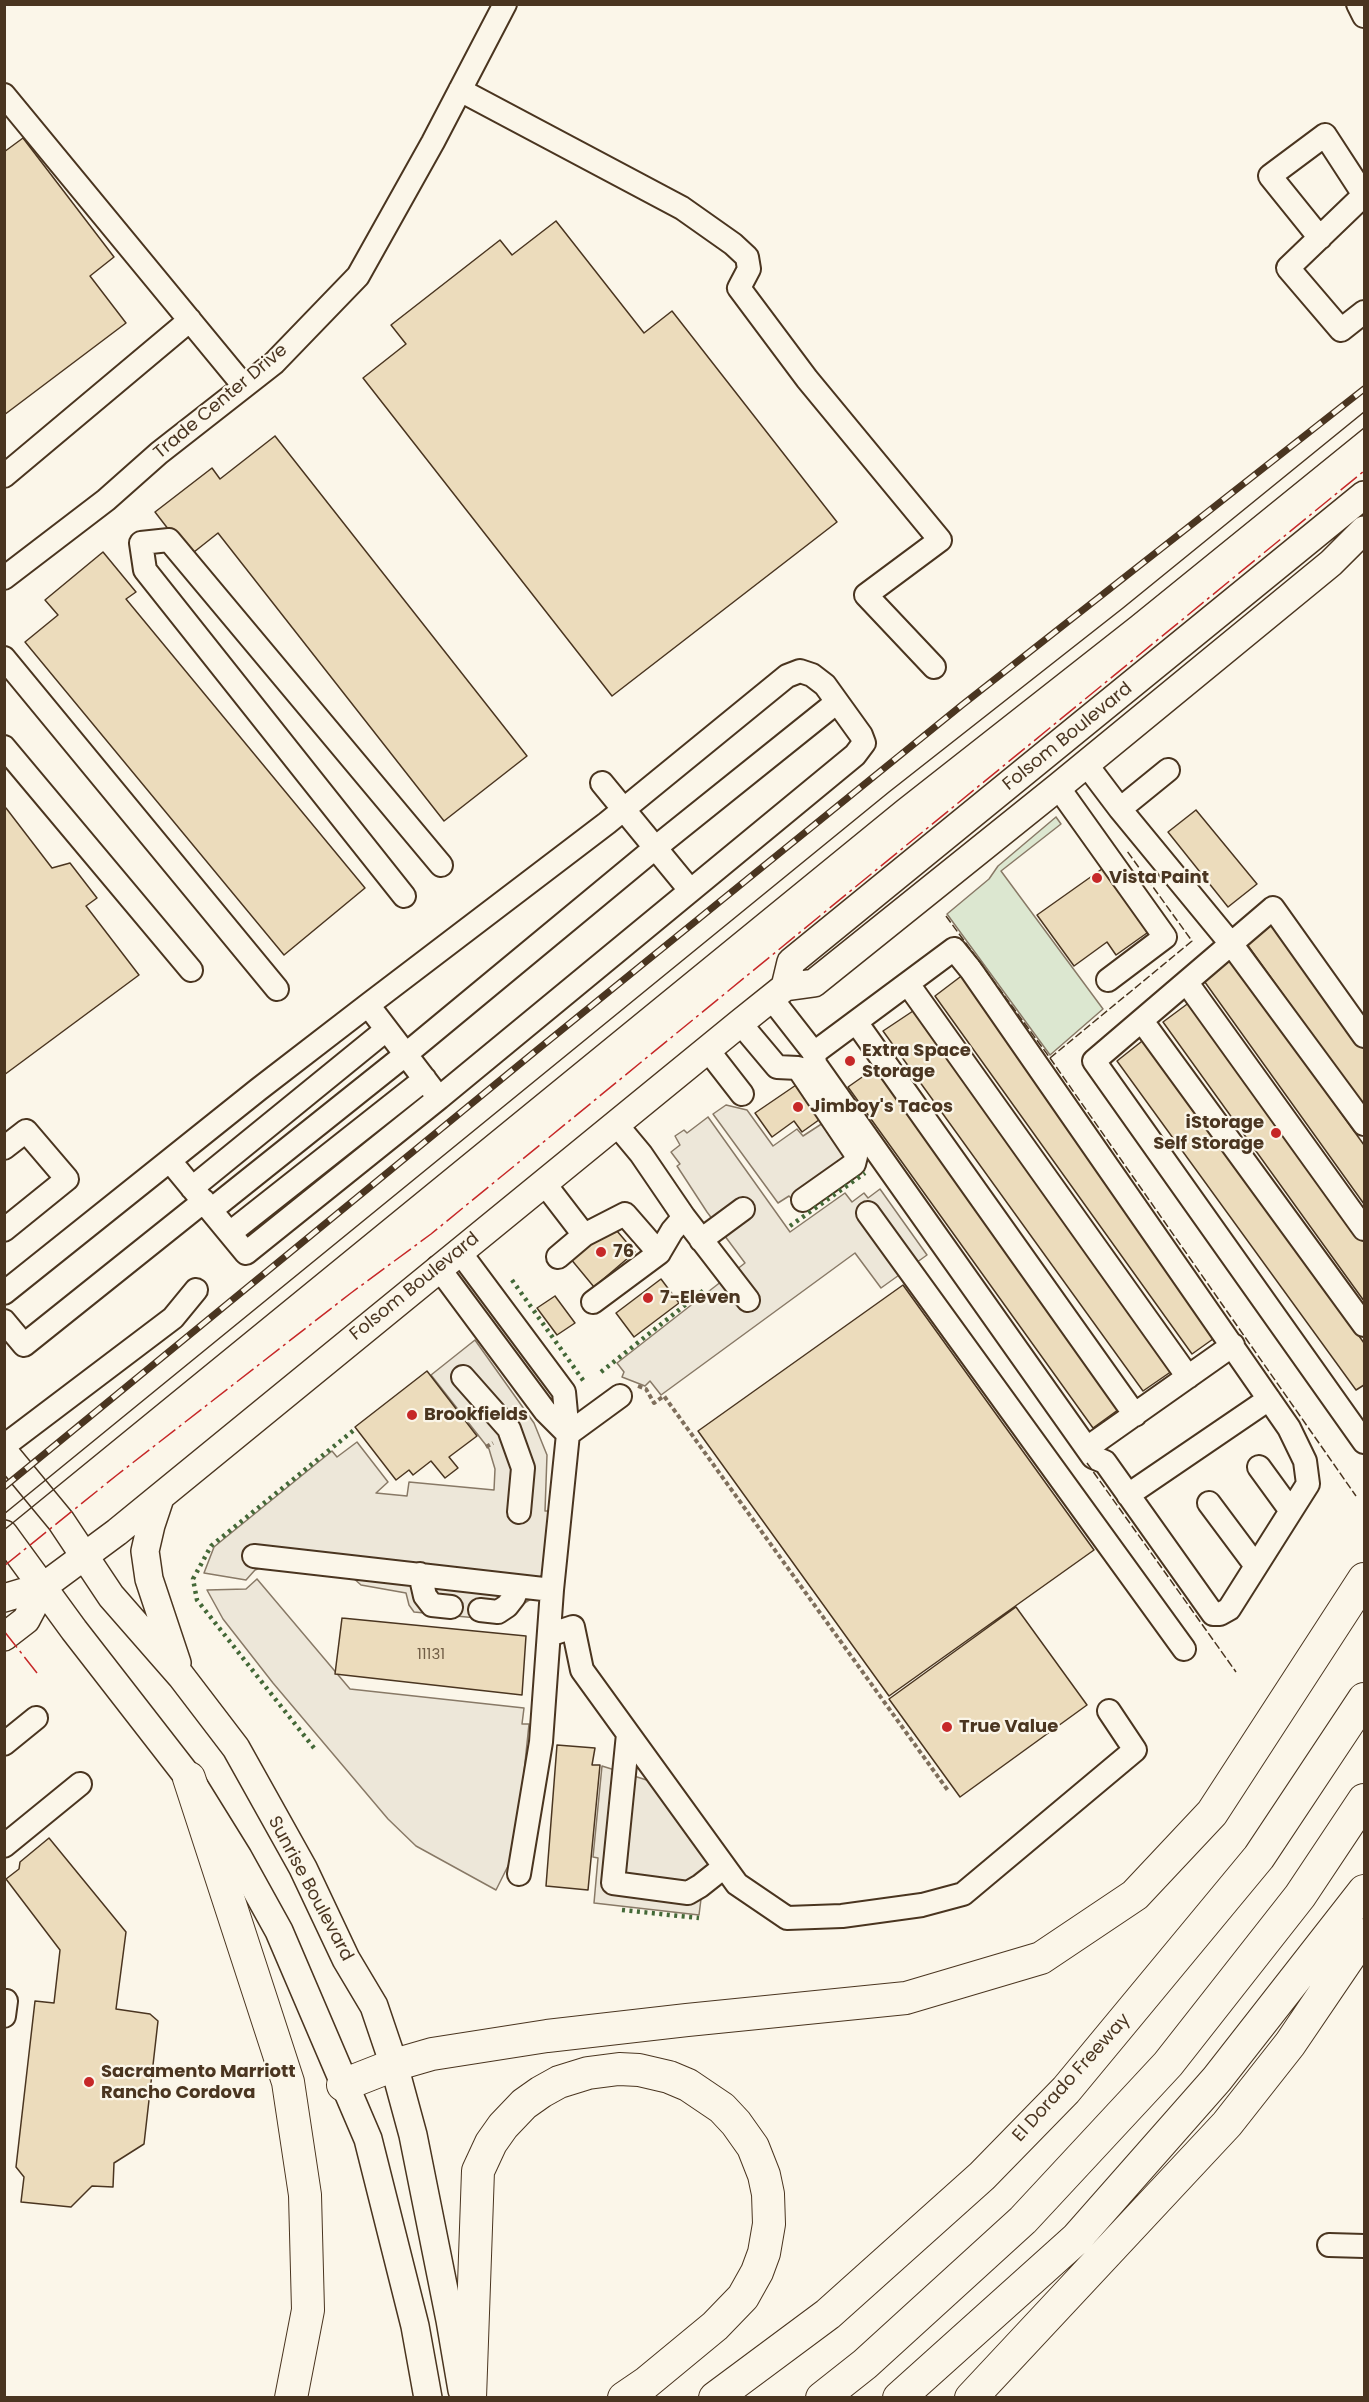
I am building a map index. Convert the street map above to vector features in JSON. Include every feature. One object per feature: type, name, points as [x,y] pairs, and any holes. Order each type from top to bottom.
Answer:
[{"type":"highway","points":[[343,2085],[394,2065],[432,2054],[547,2036],[906,1998],[1041,1958],[1135,1895],[1212,1813],[1365,1579]]},
{"type":"highway","name":"El Dorado Freeway","points":[[715,2397],[828,2314],[982,2176],[1066,2090],[1259,1857],[1365,1699]]},
{"type":"highway","points":[[189,1778],[288,2082],[305,2195],[308,2310],[291,2397]]},
{"type":"highway","points":[[822,2397],[865,2364],[1023,2220],[1168,2064],[1300,1896],[1365,1800]]},
{"type":"highway","points":[[899,2397],[1076,2239],[1217,2079],[1365,1891]]},
{"type":"highway","points":[[971,2397],[1227,2124],[1290,2044],[1365,1935]]},
{"type":"highway","points":[[470,2397],[478,2171],[491,2143],[503,2126],[541,2092],[559,2082],[588,2073],[619,2069],[639,2070],[669,2077],[688,2085],[722,2108],[736,2122],[753,2147],[764,2175],[768,2194],[769,2224],[764,2253],[757,2272],[743,2297],[715,2326],[646,2383],[624,2397]]},
{"type":"main road","name":"Folsom Boulevard","points":[[778,992],[791,962],[1365,495]]},
{"type":"main road","name":"Folsom Boulevard","points":[[1086,753],[1331,563],[1365,530]]},
{"type":"main road","points":[[1058,787],[1059,767],[1086,753],[1120,715],[1131,687]]},
{"type":"main road","name":"Folsom Boulevard","points":[[4,1598],[45,1586],[160,1498],[438,1267],[778,992],[814,983],[1058,787]]},
{"type":"main road","name":"Sunrise Boulevard","points":[[4,1452],[61,1521],[111,1596],[181,1676],[236,1748],[303,1868],[346,1959],[374,2006],[394,2065],[415,2146],[463,2397]]},
{"type":"main road","points":[[160,1498],[145,1551],[149,1580],[181,1676]]},
{"type":"main road","points":[[4,1534],[45,1586],[74,1630],[189,1778],[238,1857],[279,1931],[368,2139],[415,2326],[428,2397]]},
{"type":"main road","name":"Folsom Boulevard","points":[[4,1637],[26,1620],[45,1586]]},
{"type":"street","name":"Trade Center Drive","points":[[4,578],[106,500],[159,453],[274,363],[358,276],[505,4]]},
{"type":"street","points":[[1358,4],[1365,16]]},
{"type":"street","points":[[460,90],[682,208],[733,244],[747,257],[749,269],[739,288],[807,379],[940,540],[866,595],[934,667]]},
{"type":"street","points":[[4,95],[244,386]]},
{"type":"street","points":[[1320,238],[1288,268],[1341,330],[1365,312]]},
{"type":"street","points":[[4,476],[190,320]]},
{"type":"street","points":[[404,896],[145,570],[141,543],[169,540],[441,865]]},
{"type":"street","points":[[4,658],[277,989]]},
{"type":"street","points":[[4,1293],[258,1089],[624,809],[787,676],[800,671],[812,675],[825,685],[861,735],[864,743],[855,755],[440,1098],[246,1253],[170,1161]]},
{"type":"street","points":[[202,1200],[405,1055],[655,848],[837,702]]},
{"type":"street","points":[[4,747],[191,970]]},
{"type":"street","points":[[1086,753],[1120,809],[1232,945],[1365,1124]]},
{"type":"street","points":[[1120,809],[1168,770]]},
{"type":"street","points":[[602,783],[690,891]]},
{"type":"street","points":[[1058,787],[1165,937],[1108,980]]},
{"type":"street","points":[[1365,1036],[1273,908],[1094,1061],[1365,1442]]},
{"type":"street","points":[[778,992],[814,1053],[815,1064],[1093,1457],[1105,1462],[1213,1614],[1220,1614],[1229,1609],[1308,1484],[1305,1461],[1289,1428],[1233,1346],[954,949],[814,1053]]},
{"type":"street","points":[[1187,983],[1365,1228]]},
{"type":"street","points":[[908,984],[1188,1377]]},
{"type":"street","points":[[368,1005],[440,1098]]},
{"type":"street","points":[[1142,1021],[1365,1325]]},
{"type":"street","points":[[856,1022],[1135,1415]]},
{"type":"street","points":[[740,1023],[777,1067],[798,1068],[856,1156],[854,1164],[803,1200]]},
{"type":"street","points":[[4,1321],[24,1345],[202,1200],[386,1030]]},
{"type":"street","points":[[707,1049],[742,1094]]},
{"type":"street","points":[[230,1233],[425,1079]]},
{"type":"street","points":[[616,1124],[641,1154],[684,1217],[748,1300]]},
{"type":"street","points":[[4,1148],[26,1131],[67,1179],[4,1230]]},
{"type":"street","points":[[544,1183],[584,1235]]},
{"type":"street","points":[[701,1240],[743,1209]]},
{"type":"street","points":[[868,1213],[1184,1650]]},
{"type":"street","points":[[558,1257],[584,1235],[625,1214],[659,1253]]},
{"type":"street","points":[[593,1302],[659,1253],[672,1231],[684,1217]]},
{"type":"street","points":[[459,1251],[564,1392],[568,1434],[552,1590],[541,1742],[519,1874]]},
{"type":"street","points":[[438,1267],[545,1411],[568,1434]]},
{"type":"street","points":[[4,1446],[173,1318],[196,1290]]},
{"type":"street","points":[[1087,1448],[1233,1346]]},
{"type":"street","points":[[463,1377],[508,1429],[523,1468],[519,1512]]},
{"type":"street","points":[[568,1434],[628,1390]]},
{"type":"street","points":[[1128,1495],[1269,1399]]},
{"type":"street","points":[[1259,1467],[1291,1511]]},
{"type":"street","points":[[1209,1503],[1256,1566]]},
{"type":"street","points":[[254,1556],[552,1590]]},
{"type":"street","points":[[420,1575],[425,1596],[432,1605],[450,1607]]},
{"type":"street","points":[[480,1610],[498,1612],[514,1597],[518,1586]]},
{"type":"street","points":[[549,1635],[573,1627],[582,1670],[724,1867],[737,1884],[787,1918],[854,1914],[922,1905],[963,1894],[1135,1750],[1109,1711]]},
{"type":"street","points":[[4,1744],[36,1718]]},
{"type":"street","points":[[628,1734],[613,1883],[688,1893],[724,1867]]},
{"type":"street","points":[[4,1846],[80,1784]]},
{"type":"street","points":[[1329,2245],[1365,2246]]},
{"type":"path","points":[[628,1390],[646,1389],[654,1403],[664,1396],[950,1792]]},
{"type":"green space","points":[[1056,817],[1061,824],[1001,871],[1103,1009],[1050,1055],[947,914],[989,879],[998,866]]},
{"type":"shaded area","points":[[726,1105],[747,1110],[773,1146],[797,1129],[803,1136],[823,1123],[848,1161],[791,1198],[789,1196],[778,1203],[713,1114]]},
{"type":"shaded area","points":[[708,1117],[790,1232],[845,1193],[852,1202],[864,1193],[868,1198],[880,1189],[927,1255],[881,1288],[855,1253],[661,1395],[650,1381],[645,1386],[622,1377],[624,1372],[617,1363],[745,1263],[707,1212],[677,1166],[680,1164],[671,1152],[680,1145],[675,1136],[684,1130],[687,1133]]},
{"type":"shaded area","points":[[475,1340],[534,1423],[547,1455],[545,1511],[550,1511],[539,1597],[534,1597],[498,1620],[414,1612],[409,1605],[406,1593],[361,1585],[351,1576],[260,1568],[246,1580],[204,1573],[214,1547],[332,1451],[337,1457],[357,1442],[388,1482],[376,1493],[407,1496],[409,1482],[494,1490],[495,1469],[489,1449],[431,1375]]},
{"type":"shaded area","points":[[257,1579],[350,1689],[524,1708],[522,1724],[529,1724],[516,1850],[496,1890],[416,1846],[388,1819],[273,1683],[223,1619],[207,1590],[246,1589]]},
{"type":"shaded area","points":[[602,1766],[653,1782],[724,1882],[701,1899],[699,1915],[594,1903],[598,1858],[593,1857]]},
{"type":"building","points":[[23,138],[114,257],[90,276],[126,323],[4,415],[4,152]]},
{"type":"building","points":[[556,221],[644,333],[672,311],[837,522],[612,696],[363,378],[406,344],[391,325],[500,240],[512,255]]},
{"type":"building","points":[[275,436],[527,756],[444,821],[218,533],[189,556],[155,512],[212,468],[220,479]]},
{"type":"building","points":[[103,552],[136,592],[126,599],[365,888],[284,955],[25,642],[58,615],[45,600]]},
{"type":"building","points":[[4,808],[52,868],[70,863],[97,898],[86,906],[139,975],[4,1075]]},
{"type":"building","points":[[1196,810],[1257,884],[1228,907],[1168,832]]},
{"type":"building","points":[[1109,864],[1154,928],[1116,955],[1107,942],[1074,966],[1037,915]]},
{"type":"building","points":[[1274,917],[1364,1045],[1364,1107],[1244,940]]},
{"type":"building","points":[[1231,959],[1364,1145],[1364,1204],[1202,978]]},
{"type":"building","points":[[964,974],[1220,1334],[1192,1354],[935,996]]},
{"type":"building","points":[[1194,999],[1364,1241],[1364,1301],[1163,1022]]},
{"type":"building","points":[[913,1011],[1172,1371],[1143,1391],[883,1031]]},
{"type":"building","points":[[1146,1038],[1364,1343],[1364,1385],[1356,1390],[1117,1061]]},
{"type":"building","points":[[878,1066],[1122,1407],[1093,1428],[848,1087]]},
{"type":"building","points":[[799,1083],[823,1117],[802,1132],[794,1121],[772,1137],[755,1113]]},
{"type":"building","points":[[611,1224],[635,1252],[594,1287],[570,1258]]},
{"type":"building","points":[[661,1279],[679,1303],[634,1337],[616,1313]]},
{"type":"building","points":[[903,1285],[1094,1550],[889,1696],[698,1431]]},
{"type":"building","points":[[555,1296],[575,1323],[557,1335],[537,1308]]},
{"type":"building","points":[[427,1371],[477,1436],[449,1457],[458,1468],[445,1478],[431,1461],[413,1475],[409,1470],[396,1480],[355,1427]]},
{"type":"building","points":[[1016,1607],[1087,1705],[960,1797],[889,1699]]},
{"type":"building","points":[[342,1618],[526,1636],[522,1695],[335,1674]]},
{"type":"building","points":[[557,1745],[595,1748],[592,1765],[600,1765],[588,1890],[546,1886]]},
{"type":"building","name":"Sacramento Marriott Rancho Cordova","points":[[49,1838],[126,1932],[116,2009],[150,2014],[158,2021],[144,2144],[114,2163],[113,2187],[92,2186],[71,2207],[21,2202],[24,2177],[16,2167],[35,2001],[54,2003],[60,1950],[6,1879],[19,1869],[20,1862]]},
{"type":"tram line","points":[[4,1514],[889,792],[1123,608],[1364,412]]},
{"type":"tram line","points":[[4,1530],[897,801],[1131,617],[1364,428]]},
{"type":"railway","points":[[4,1487],[962,705],[1364,389]]},
{"type":"hedge","points":[[790,1226],[865,1173]]},
{"type":"hedge","points":[[512,1280],[585,1383]]},
{"type":"hedge","points":[[601,1372],[704,1290]]},
{"type":"hedge","points":[[314,1748],[197,1600],[193,1579],[211,1546],[354,1430]]},
{"type":"hedge","points":[[622,1910],[699,1918]]},
{"type":"fence","points":[[1050,1058],[1192,941],[1127,851]]},
{"type":"fence","points":[[946,916],[1050,1058],[1356,1496]]},
{"type":"fence","points":[[1087,1463],[1236,1672]]},
{"type":"power","points":[[4,1566],[351,1293],[431,1234],[1364,471]]},
{"type":"power","points":[[4,1631],[37,1673]]},
{"type":"place","name":"Vista Paint","points":[[1097,878]]},
{"type":"place","name":"Extra Space Storage","points":[[850,1061]]},
{"type":"place","name":"Jimboy's Tacos","points":[[798,1107]]},
{"type":"place","name":"iStorage Self Storage","points":[[1276,1133]]},
{"type":"place","name":"76","points":[[601,1252]]},
{"type":"place","name":"7-Eleven","points":[[648,1298]]},
{"type":"place","name":"Brookfields","points":[[412,1415]]},
{"type":"place","name":"True Value","points":[[947,1727]]},
{"type":"place","name":"Sacramento Marriott Rancho Cordova","points":[[89,2082]]}]
